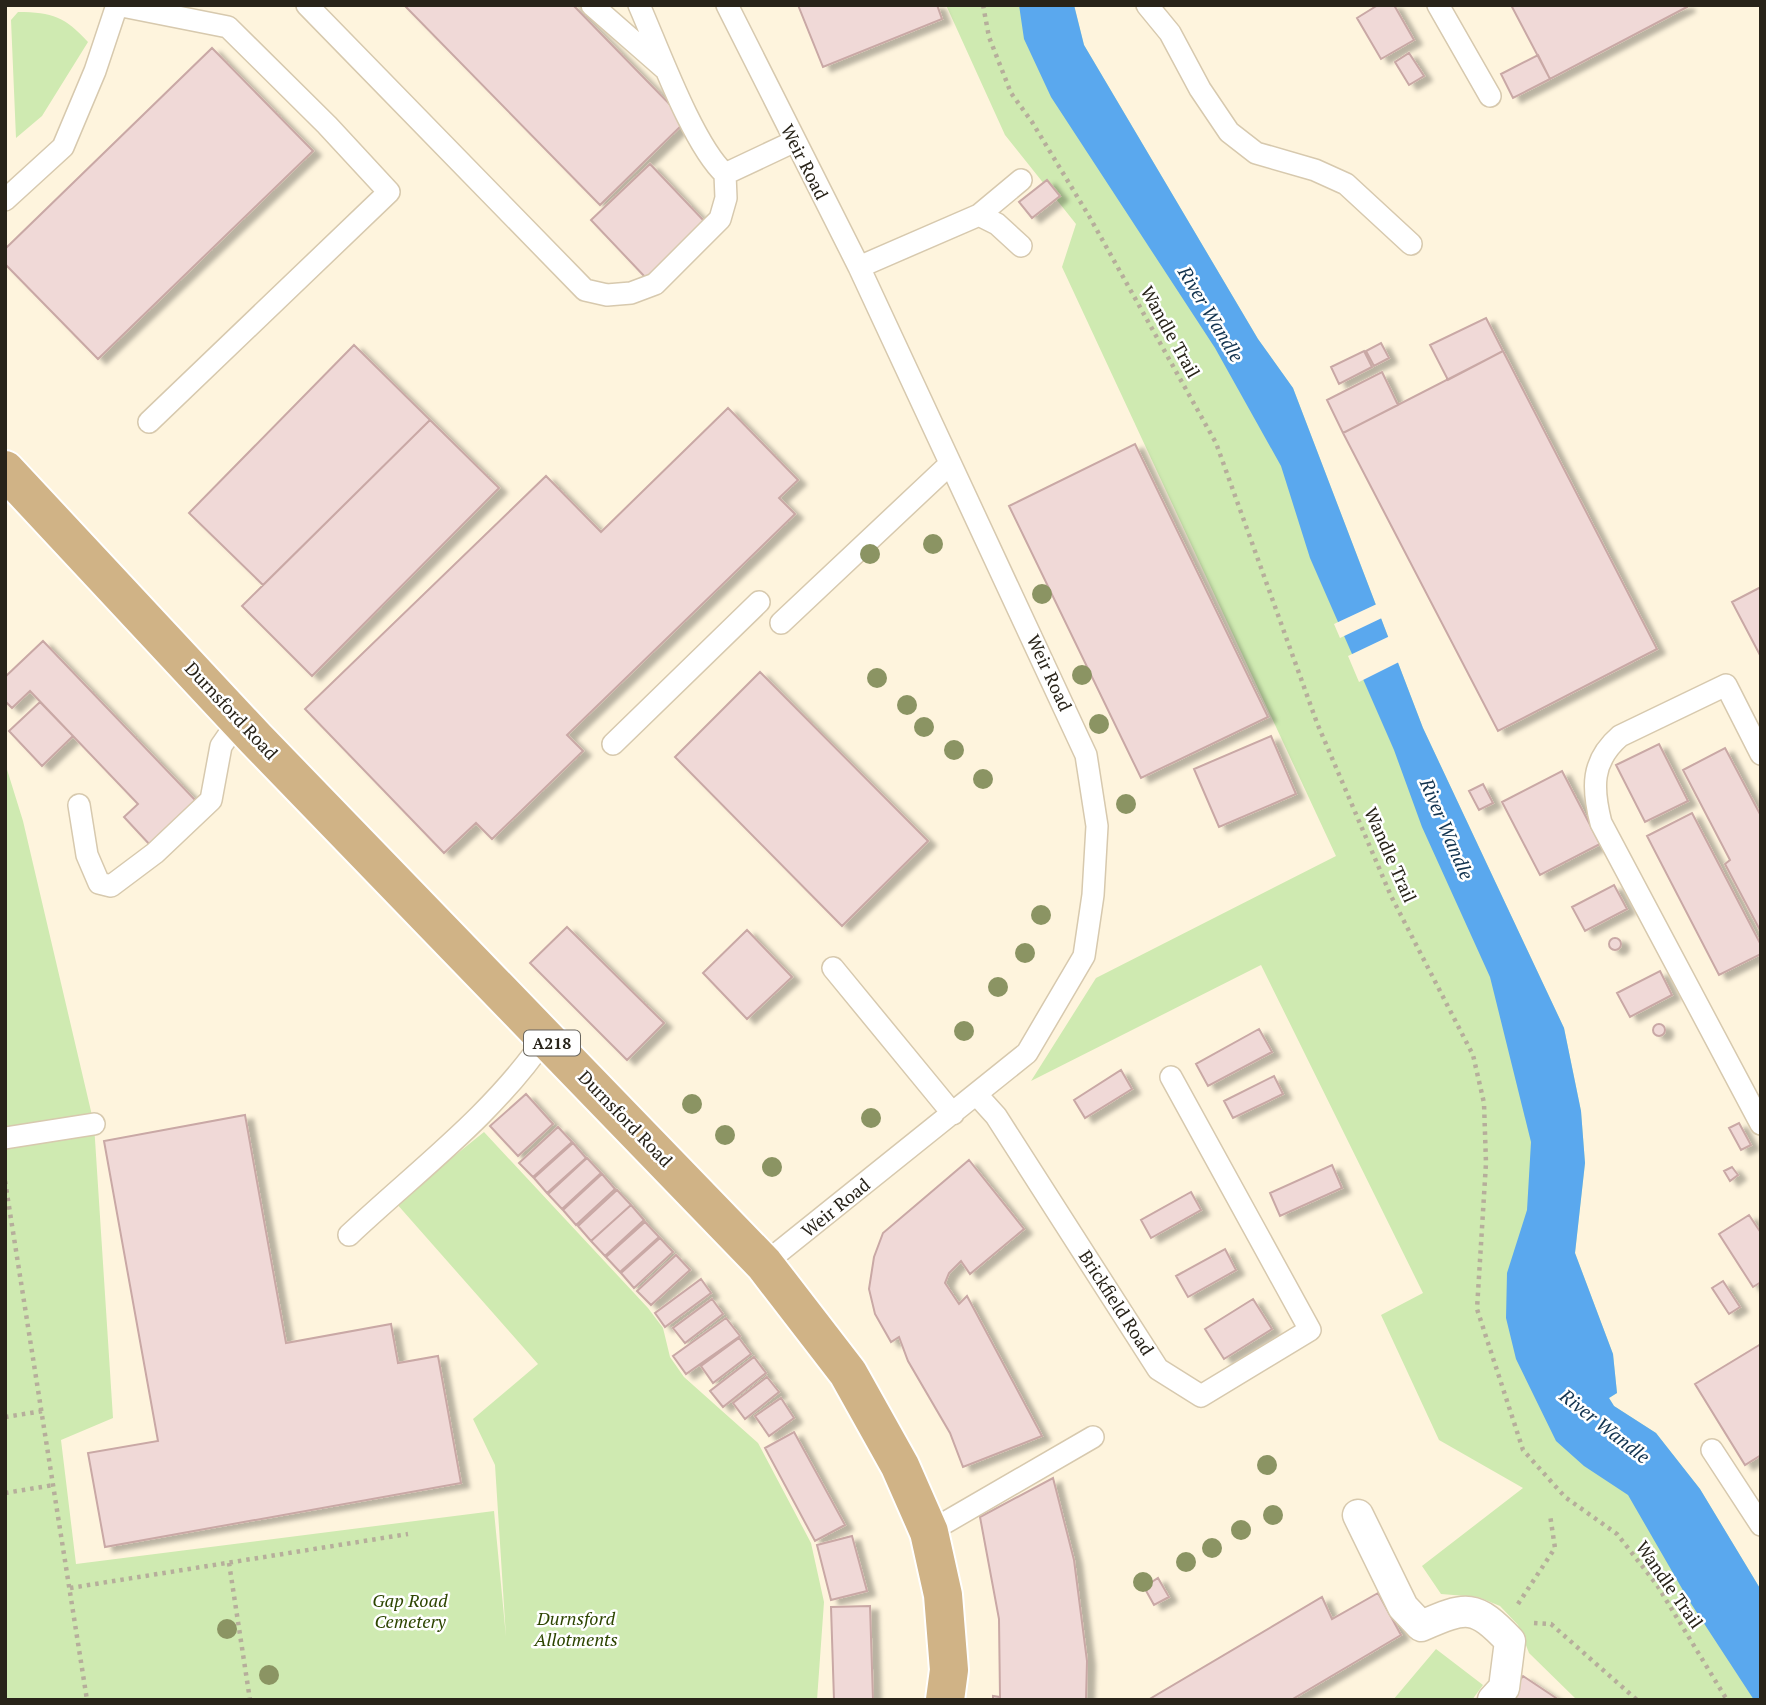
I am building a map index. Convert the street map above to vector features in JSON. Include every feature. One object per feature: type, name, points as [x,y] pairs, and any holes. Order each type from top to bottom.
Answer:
[{"type":"main road","name":"Durnsford Road","points":[[5,470],[239,720],[764,1264],[848,1373],[901,1466],[929,1532],[943,1595],[948,1670],[945,1700]]},
{"type":"street","points":[[1357,1515],[1403,1607],[1421,1626],[1456,1611],[1500,1614],[1510,1641],[1504,1688],[1493,1700]]},
{"type":"lane","points":[[5,200],[63,147],[117,5],[228,27],[327,125],[389,192],[149,422]]},
{"type":"lane","points":[[307,5],[584,290],[607,295],[631,293],[655,284],[720,219],[726,198],[725,174],[715,165],[668,72],[639,5]]},
{"type":"lane","points":[[592,5],[668,72]]},
{"type":"lane","name":"Weir Road","points":[[727,5],[793,142],[859,267],[1086,755],[1097,826],[1093,895],[1084,957],[1027,1052],[764,1264]]},
{"type":"lane","points":[[1147,5],[1170,33],[1200,89],[1229,132],[1256,153],[1315,170],[1346,184],[1411,244]]},
{"type":"lane","points":[[1438,5],[1490,96]]},
{"type":"lane","points":[[725,174],[793,142]]},
{"type":"lane","points":[[859,267],[979,215],[1021,180]]},
{"type":"lane","points":[[979,215],[997,224],[1021,246]]},
{"type":"lane","points":[[781,624],[950,464]]},
{"type":"lane","points":[[613,744],[759,602]]},
{"type":"lane","points":[[1761,754],[1727,685],[1620,736],[1606,748],[1597,764],[1594,782],[1601,823],[1761,1124]]},
{"type":"lane","points":[[79,805],[88,855],[99,883],[111,886],[155,853],[211,800],[221,746],[239,720]]},
{"type":"lane","points":[[833,968],[953,1114]]},
{"type":"lane","points":[[349,1235],[417,1170],[475,1122],[528,1064],[546,1037]]},
{"type":"lane","name":"Brickfield Road","points":[[977,1095],[996,1116],[1158,1369],[1201,1396],[1310,1331],[1171,1077]]},
{"type":"lane","points":[[5,1138],[94,1124]]},
{"type":"lane","points":[[929,1532],[1093,1437]]},
{"type":"lane","points":[[1712,1450],[1752,1493],[1761,1525]]},
{"type":"path","name":"Wandle Trail","points":[[983,5],[989,37],[1002,76],[1089,216],[1216,443],[1317,723],[1391,896],[1473,1055],[1484,1103],[1486,1163],[1477,1309],[1522,1450],[1565,1497],[1617,1534],[1657,1585],[1727,1700]]},
{"type":"path","points":[[5,1181],[87,1700]]},
{"type":"path","points":[[5,1417],[43,1411]]},
{"type":"path","points":[[5,1493],[54,1485]]},
{"type":"path","points":[[1550,1515],[1555,1548],[1500,1614],[1525,1622],[1551,1624],[1637,1700]]},
{"type":"path","points":[[70,1588],[408,1534]]},
{"type":"path","points":[[229,1563],[250,1700]]},
{"type":"green space","points":[[946,5],[1074,5],[1084,45],[1258,339],[1293,388],[1423,728],[1564,1028],[1581,1111],[1585,1163],[1575,1253],[1613,1354],[1617,1393],[1609,1398],[1614,1406],[1656,1433],[1700,1489],[1761,1590],[1761,1700],[1577,1700],[1529,1653],[1518,1625],[1500,1606],[1478,1597],[1441,1594],[1422,1566],[1523,1488],[1439,1440],[1381,1315],[1423,1293],[1261,965],[1031,1081],[1096,978],[1336,856],[1062,267],[1076,224],[1005,135]]},
{"type":"green space","points":[[18,12],[40,13],[58,18],[88,42],[42,116],[16,138],[11,20]]},
{"type":"green space","points":[[5,763],[23,821],[94,1124],[113,1418],[61,1440],[76,1564],[494,1511],[506,1637],[495,1465],[473,1419],[538,1364],[396,1203],[484,1132],[648,1308],[663,1328],[670,1357],[684,1377],[758,1443],[811,1543],[824,1602],[817,1700],[5,1700]]},
{"type":"green space","points":[[1436,1649],[1483,1685],[1472,1700],[1393,1700]]},
{"type":"water","name":"River Wandle","points":[[1019,5],[1074,5],[1084,45],[1258,339],[1293,388],[1423,728],[1564,1028],[1581,1111],[1585,1163],[1575,1253],[1613,1354],[1617,1393],[1609,1398],[1614,1406],[1656,1433],[1700,1489],[1761,1590],[1761,1700],[1754,1700],[1688,1599],[1628,1495],[1584,1466],[1556,1441],[1516,1359],[1506,1318],[1507,1273],[1527,1210],[1531,1142],[1490,977],[1422,827],[1394,750],[1310,558],[1281,466],[1215,348],[1051,97],[1024,39]]},
{"type":"pier","points":[[1379,603],[1384,617],[1340,638],[1334,624]]},
{"type":"pier","points":[[1390,636],[1399,662],[1359,682],[1348,656]]},
{"type":"building","points":[[404,5],[573,5],[686,121],[600,205]]},
{"type":"building","points":[[798,5],[937,5],[942,19],[823,67]]},
{"type":"building","points":[[1378,5],[1394,5],[1414,40],[1381,59],[1357,18]]},
{"type":"building","points":[[1511,5],[1686,5],[1687,7],[1550,79]]},
{"type":"building","points":[[212,48],[313,151],[98,359],[5,264],[5,249]]},
{"type":"building","points":[[1409,53],[1424,76],[1409,85],[1395,62]]},
{"type":"building","points":[[1538,55],[1550,79],[1513,98],[1501,74]]},
{"type":"building","points":[[650,164],[705,222],[646,278],[591,220]]},
{"type":"building","points":[[1047,180],[1060,196],[1032,218],[1019,202]]},
{"type":"building","points":[[1486,318],[1503,351],[1448,380],[1430,345]]},
{"type":"building","points":[[1381,343],[1389,358],[1374,366],[1366,351]]},
{"type":"building","points":[[354,345],[430,420],[263,585],[189,513]]},
{"type":"building","points":[[1364,351],[1372,367],[1339,384],[1331,367]]},
{"type":"building","points":[[1503,351],[1657,649],[1498,731],[1343,433]]},
{"type":"building","points":[[1382,372],[1398,405],[1343,433],[1327,400]]},
{"type":"building","points":[[728,408],[798,480],[779,498],[795,514],[567,735],[583,751],[492,839],[476,823],[444,853],[305,709],[546,476],[601,532]]},
{"type":"building","points":[[430,420],[499,488],[312,676],[242,606]]},
{"type":"building","points":[[1135,444],[1268,717],[1141,778],[1009,506]]},
{"type":"building","points":[[1761,587],[1761,657],[1732,602]]},
{"type":"building","points":[[43,641],[197,802],[151,846],[124,817],[138,804],[30,691],[12,708],[5,701],[5,677]]},
{"type":"building","points":[[760,672],[928,841],[842,926],[675,757]]},
{"type":"building","points":[[40,702],[73,736],[42,766],[9,731]]},
{"type":"building","points":[[1271,736],[1296,794],[1219,827],[1194,769]]},
{"type":"building","points":[[1659,744],[1688,801],[1645,822],[1616,765]]},
{"type":"building","points":[[1725,748],[1761,816],[1761,932],[1725,864],[1730,860],[1683,770]]},
{"type":"building","points":[[1562,771],[1600,844],[1540,875],[1502,802]]},
{"type":"building","points":[[1483,784],[1493,803],[1479,810],[1469,791]]},
{"type":"building","points":[[1692,813],[1761,945],[1761,954],[1719,975],[1647,836]]},
{"type":"building","points":[[1614,885],[1627,909],[1585,931],[1572,907]]},
{"type":"building","points":[[567,927],[664,1023],[627,1060],[530,963]]},
{"type":"building","points":[[747,930],[792,977],[747,1019],[703,973]]},
{"type":"building","points":[[1615,938],[1621,944],[1615,950],[1609,944]]},
{"type":"building","points":[[1660,971],[1672,995],[1630,1017],[1617,993]]},
{"type":"building","points":[[1659,1024],[1665,1030],[1659,1036],[1653,1030]]},
{"type":"building","points":[[1259,1029],[1272,1052],[1208,1086],[1196,1064]]},
{"type":"building","points":[[1121,1070],[1132,1089],[1085,1118],[1074,1100]]},
{"type":"building","points":[[1274,1076],[1283,1094],[1233,1118],[1224,1101]]},
{"type":"building","points":[[526,1094],[553,1124],[518,1156],[490,1126]]},
{"type":"building","points":[[245,1115],[286,1343],[391,1324],[398,1363],[438,1356],[461,1483],[105,1547],[88,1453],[158,1441],[104,1141]]},
{"type":"building","points":[[1739,1123],[1751,1145],[1741,1150],[1729,1128]]},
{"type":"building","points":[[558,1127],[572,1142],[533,1177],[519,1163]]},
{"type":"building","points":[[573,1143],[586,1158],[547,1193],[534,1178]]},
{"type":"building","points":[[587,1158],[601,1173],[562,1209],[548,1194]]},
{"type":"building","points":[[969,1160],[1024,1229],[970,1274],[961,1261],[949,1273],[945,1283],[959,1304],[967,1296],[1042,1436],[963,1467],[950,1433],[908,1361],[899,1337],[891,1342],[875,1314],[869,1289],[874,1257],[883,1233]]},
{"type":"building","points":[[1332,1165],[1342,1188],[1280,1216],[1270,1193]]},
{"type":"building","points":[[1732,1167],[1738,1175],[1730,1181],[1724,1171]]},
{"type":"building","points":[[602,1174],[615,1189],[576,1225],[563,1210]]},
{"type":"building","points":[[617,1190],[631,1205],[591,1241],[578,1226]]},
{"type":"building","points":[[1191,1192],[1201,1210],[1151,1238],[1141,1220]]},
{"type":"building","points":[[631,1205],[644,1220],[605,1256],[591,1241]]},
{"type":"building","points":[[1749,1215],[1761,1233],[1761,1282],[1753,1287],[1719,1234]]},
{"type":"building","points":[[645,1222],[659,1237],[620,1272],[606,1257]]},
{"type":"building","points":[[660,1238],[673,1252],[634,1288],[621,1273]]},
{"type":"building","points":[[1225,1249],[1236,1270],[1188,1297],[1176,1276]]},
{"type":"building","points":[[676,1255],[690,1270],[651,1305],[637,1291]]},
{"type":"building","points":[[701,1279],[711,1293],[665,1327],[655,1313]]},
{"type":"building","points":[[1723,1281],[1740,1307],[1729,1314],[1712,1288]]},
{"type":"building","points":[[712,1299],[723,1314],[685,1343],[673,1328]]},
{"type":"building","points":[[1253,1299],[1272,1329],[1224,1359],[1205,1329]]},
{"type":"building","points":[[726,1318],[740,1336],[686,1374],[673,1356]]},
{"type":"building","points":[[739,1338],[751,1354],[713,1383],[701,1366]]},
{"type":"building","points":[[1761,1344],[1761,1455],[1745,1465],[1695,1384]]},
{"type":"building","points":[[754,1357],[766,1373],[723,1407],[710,1391]]},
{"type":"building","points":[[767,1377],[779,1392],[745,1419],[733,1403]]},
{"type":"building","points":[[781,1398],[794,1418],[769,1436],[755,1416]]},
{"type":"building","points":[[794,1432],[845,1525],[815,1541],[765,1448]]},
{"type":"building","points":[[1053,1478],[1074,1560],[1087,1661],[1086,1700],[993,1700],[993,1696],[1000,1697],[999,1619],[980,1517]]},
{"type":"building","points":[[852,1536],[867,1591],[831,1600],[817,1545]]},
{"type":"building","points":[[1158,1578],[1169,1597],[1154,1605],[1144,1587]]},
{"type":"building","points":[[1378,1593],[1401,1635],[1291,1700],[1148,1700],[1322,1597],[1332,1619]]},
{"type":"building","points":[[870,1606],[873,1700],[834,1700],[831,1607]]},
{"type":"building","points":[[1523,1676],[1559,1700],[1506,1700]]},
{"type":"park label","name":"Gap Road Cemetery","points":[[410,1611]]},
{"type":"park label","name":"Durnsford Allotments","points":[[576,1629]]}]
